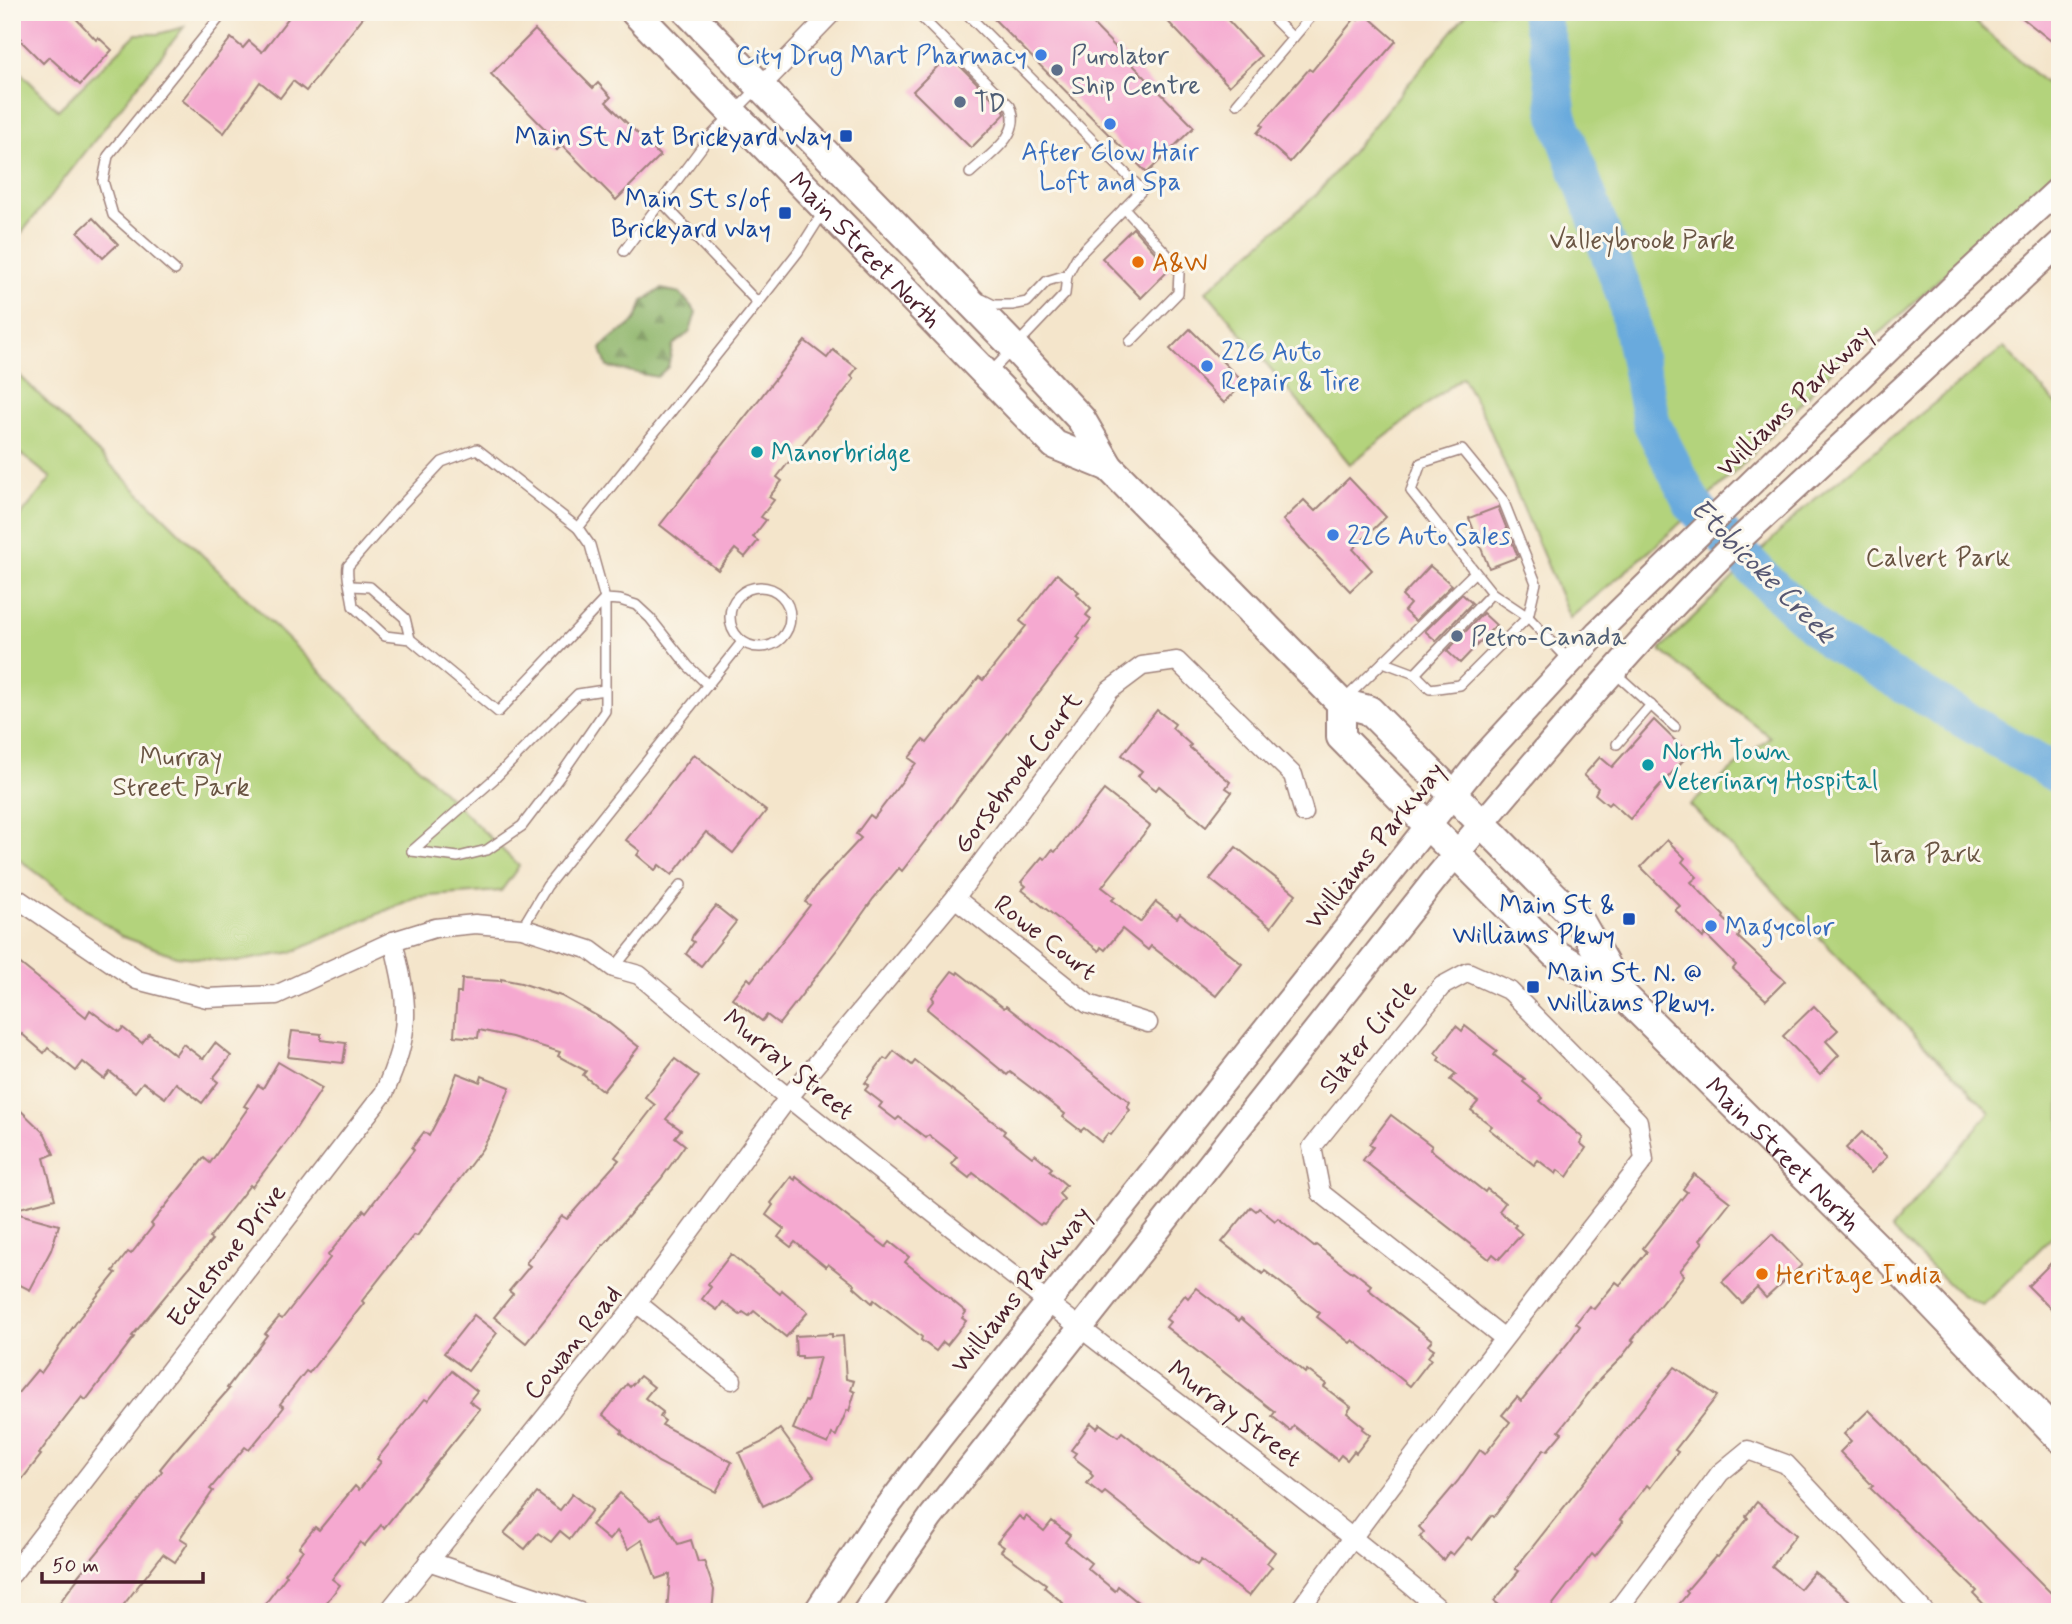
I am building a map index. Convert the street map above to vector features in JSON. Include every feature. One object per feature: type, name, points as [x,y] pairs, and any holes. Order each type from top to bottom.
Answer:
[{"type":"main road","name":"Main Street North","points":[[635,12],[1055,445],[1109,467]]},
{"type":"main road","name":"Main Street North","points":[[688,12],[955,285],[1081,419],[1109,467],[1341,703],[1369,709],[1581,923],[1620,992]]},
{"type":"main road","name":"Williams Parkway","points":[[817,1612],[873,1527],[1048,1302],[1482,758],[1570,661],[1671,561],[1956,284],[2060,188]]},
{"type":"main road","points":[[865,1612],[931,1517],[1482,823],[1686,592],[2060,243]]},
{"type":"main road","name":"Main Street North","points":[[1341,703],[1341,737],[1427,825],[1555,953],[1620,992],[1887,1256],[2060,1438]]},
{"type":"street","points":[[761,86],[833,12]]},
{"type":"street","name":"Gorsebrook Court","points":[[788,1098],[956,898],[1110,691],[1142,666],[1177,661],[1293,775],[1304,813]]},
{"type":"street","name":"Murray Street","points":[[12,895],[137,980],[206,998],[276,995],[393,941],[435,928],[475,924],[522,928],[590,950],[614,968],[639,975],[788,1098],[1081,1328],[1353,1536],[1443,1612]]},
{"type":"street","name":"Rowe Court","points":[[956,898],[1088,1003],[1148,1023]]},
{"type":"street","name":"Ecclestone Drive","points":[[12,1574],[384,1093],[405,1038],[406,993],[393,941]]},
{"type":"street","name":"Slater Circle","points":[[1298,1612],[1353,1536],[1644,1160],[1639,1121],[1510,991],[1468,972],[1442,986],[1312,1147],[1321,1193],[1504,1339]]},
{"type":"street","name":"Cowan Road","points":[[388,1612],[637,1303],[788,1098]]},
{"type":"street","points":[[637,1303],[732,1380]]},
{"type":"street","points":[[1616,1612],[1720,1473],[1748,1450],[1786,1464],[1925,1612]]},
{"type":"street","points":[[428,1561],[580,1612]]},
{"type":"lane","points":[[175,270],[113,215],[106,200],[103,181],[108,156],[224,12]]},
{"type":"lane","points":[[965,12],[1142,190],[1077,257],[1067,275],[1065,294],[988,376]]},
{"type":"lane","points":[[1267,12],[1293,38]]},
{"type":"lane","points":[[1237,104],[1315,12]]},
{"type":"lane","points":[[921,17],[1010,106],[1014,115],[1014,125],[1008,137],[970,173]]},
{"type":"lane","points":[[624,251],[708,139],[761,86]]},
{"type":"lane","points":[[661,201],[758,303]]},
{"type":"lane","points":[[578,528],[798,252],[826,208]]},
{"type":"lane","points":[[1124,208],[1176,264],[1180,283],[1178,293],[1130,342]]},
{"type":"lane","points":[[955,285],[994,305],[1012,305],[1027,302],[1047,281],[1067,275]]},
{"type":"lane","points":[[604,690],[578,694],[494,779],[412,851],[458,857],[487,850],[522,826],[561,776],[604,711],[605,599],[590,545],[578,528],[477,449],[442,462],[348,566],[347,577],[352,586],[353,606],[385,636],[410,639],[498,712],[605,599]]},
{"type":"lane","points":[[1383,662],[1415,674],[1430,689],[1460,685],[1528,617],[1536,583],[1503,500],[1462,450],[1421,463],[1410,491],[1492,593],[1528,617],[1570,661]]},
{"type":"lane","points":[[1341,703],[1475,572]]},
{"type":"lane","points":[[352,586],[370,587],[396,610],[404,618],[410,639]]},
{"type":"lane","points":[[761,587],[781,596],[790,616],[783,637],[774,644],[763,647],[752,647],[742,642],[734,634],[730,624],[733,602],[750,589],[761,587]]},
{"type":"lane","points":[[1415,674],[1492,593]]},
{"type":"lane","points":[[605,599],[636,605],[650,618],[688,666],[708,685]]},
{"type":"lane","points":[[522,928],[547,886],[742,642]]},
{"type":"lane","points":[[1614,672],[1675,727]]},
{"type":"lane","points":[[1617,744],[1651,705]]},
{"type":"lane","points":[[614,968],[681,885]]},
{"type":"green space","name":"Valleybrook Park","points":[[1468,12],[1964,12],[2060,96],[2060,168],[1885,329],[1835,367],[1738,469],[1658,544],[1570,618],[1486,420],[1462,377],[1350,464],[1206,291],[1317,194]]},
{"type":"green space","points":[[184,27],[12,245],[12,64],[58,110],[136,34],[158,34]]},
{"type":"green space","points":[[661,289],[680,293],[696,312],[690,332],[673,345],[668,367],[657,377],[607,367],[601,349],[630,326],[643,301]]},
{"type":"green space","name":"Tara Park","points":[[2004,347],[2060,408],[2060,1229],[1983,1305],[1954,1289],[1891,1229],[1990,1112],[1690,805],[1770,737],[1660,650],[1804,508]]},
{"type":"green space","name":"Murray Street Park","points":[[12,368],[519,866],[501,891],[416,897],[293,952],[235,962],[176,956],[121,936],[12,854],[12,527],[51,478],[12,447]]},
{"type":"building","points":[[12,12],[70,12],[96,40],[98,37],[112,50],[80,85],[49,57],[43,63],[19,39],[21,38],[12,30]]},
{"type":"building","points":[[293,12],[367,12],[306,91],[293,81],[280,98],[260,82],[224,133],[182,100],[231,38],[243,48],[249,41],[262,52]]},
{"type":"building","points":[[987,12],[1081,12],[1194,127],[1147,173]]},
{"type":"building","points":[[1159,12],[1216,12],[1223,19],[1225,17],[1261,56],[1229,86]]},
{"type":"building","points":[[2015,12],[2060,12],[2060,48]]},
{"type":"building","points":[[1364,13],[1396,41],[1290,162],[1257,133],[1263,126],[1261,124],[1309,69],[1312,71],[1355,18],[1358,20]]},
{"type":"building","points":[[535,30],[593,88],[598,83],[611,97],[606,102],[660,156],[616,200],[562,145],[557,150],[542,136],[547,131],[491,74]]},
{"type":"building","name":"TD","points":[[949,55],[1005,114],[971,148],[913,91]]},
{"type":"building","points":[[93,218],[118,244],[103,258],[78,232]]},
{"type":"building","name":"A&W","points":[[1133,228],[1170,269],[1141,298],[1102,258]]},
{"type":"building","name":"22G Auto Repair & Tire","points":[[1190,329],[1244,383],[1224,403],[1170,349]]},
{"type":"building","name":"Manorbridge","points":[[805,341],[827,358],[833,350],[857,368],[851,376],[854,379],[777,477],[782,481],[769,497],[774,500],[761,517],[766,520],[753,537],[758,541],[745,557],[735,549],[718,570],[660,525]]},
{"type":"building","name":"22G Auto Sales","points":[[1349,478],[1386,517],[1353,549],[1372,570],[1350,591],[1283,520],[1304,500],[1315,511]]},
{"type":"building","points":[[1498,507],[1518,557],[1489,568],[1469,518]]},
{"type":"building","points":[[1430,566],[1452,585],[1415,621],[1404,611],[1410,604],[1402,596]]},
{"type":"building","points":[[1057,574],[1079,592],[1076,594],[1091,609],[1086,615],[1091,619],[1077,637],[1080,639],[902,871],[899,868],[873,899],[779,1024],[767,1015],[762,1021],[732,998],[748,978],[751,981],[810,905],[805,902],[819,883],[861,838],[856,834],[870,815],[874,818],[916,763],[909,758],[923,740],[927,743],[979,677],[983,680],[1026,626],[1020,621]]},
{"type":"building","points":[[1462,594],[1472,603],[1436,641],[1425,631]]},
{"type":"building","points":[[1483,613],[1496,625],[1460,663],[1447,651]]},
{"type":"building","points":[[1157,710],[1175,724],[1172,728],[1191,745],[1189,747],[1230,782],[1226,788],[1232,792],[1206,826],[1159,786],[1156,790],[1138,776],[1142,771],[1122,755]]},
{"type":"building","name":"North Town Veterinary Hospital","points":[[1654,720],[1689,754],[1630,819],[1611,802],[1608,805],[1595,794],[1598,788],[1584,775],[1600,757],[1612,767]]},
{"type":"building","points":[[694,754],[766,811],[733,853],[706,832],[672,875],[659,865],[655,870],[637,855],[640,851],[626,840]]},
{"type":"building","points":[[1104,790],[1150,826],[1102,887],[1115,897],[1112,900],[1140,922],[1156,902],[1177,918],[1180,914],[1242,964],[1216,996],[1151,946],[1148,950],[1122,929],[1105,950],[1101,947],[1099,951],[1022,890],[1026,886],[1021,882],[1042,857],[1045,859],[1052,850],[1055,852]]},
{"type":"building","points":[[1667,840],[1685,858],[1682,862],[1697,877],[1691,882],[1740,934],[1738,937],[1785,981],[1766,1000],[1733,969],[1736,965],[1705,934],[1703,938],[1675,910],[1680,906],[1641,867]]},
{"type":"building","points":[[1236,847],[1296,894],[1271,927],[1210,879]]},
{"type":"building","points":[[716,906],[736,922],[701,966],[686,954],[694,942],[691,940],[693,935]]},
{"type":"building","points":[[12,957],[86,1017],[90,1010],[119,1032],[123,1028],[142,1043],[149,1034],[175,1055],[183,1044],[203,1059],[215,1043],[231,1056],[213,1078],[218,1082],[202,1103],[176,1083],[165,1098],[143,1082],[135,1092],[110,1072],[104,1079],[83,1062],[76,1071],[48,1048],[44,1053],[22,1034],[12,1046]]},
{"type":"building","points":[[952,971],[957,974],[958,972],[1004,1008],[1006,1006],[1130,1102],[1127,1107],[1130,1110],[1111,1135],[1108,1133],[1101,1142],[1084,1128],[1081,1131],[1063,1117],[1065,1114],[1010,1072],[1007,1075],[927,1009],[934,1000],[932,997]]},
{"type":"building","points":[[462,979],[501,979],[561,996],[606,1021],[639,1047],[603,1091],[583,1075],[586,1071],[558,1056],[560,1052],[479,1030],[478,1038],[454,1036],[457,993],[461,993]]},
{"type":"building","points":[[1814,1006],[1838,1030],[1826,1041],[1839,1055],[1820,1075],[1783,1036]]},
{"type":"building","points":[[1456,1026],[1462,1031],[1465,1026],[1497,1051],[1494,1055],[1525,1079],[1523,1082],[1543,1098],[1540,1101],[1583,1138],[1580,1143],[1586,1148],[1567,1177],[1558,1170],[1556,1174],[1538,1160],[1534,1165],[1489,1129],[1492,1126],[1471,1110],[1478,1102],[1450,1080],[1456,1074],[1438,1060],[1440,1057],[1435,1053]]},
{"type":"building","points":[[292,1031],[321,1034],[321,1040],[346,1043],[343,1063],[288,1057]]},
{"type":"building","points":[[894,1051],[912,1065],[915,1061],[1005,1131],[1003,1134],[1032,1157],[1035,1154],[1052,1168],[1049,1171],[1066,1185],[1059,1194],[1064,1199],[1044,1224],[1040,1225],[973,1173],[969,1178],[951,1164],[957,1157],[929,1135],[926,1138],[899,1117],[896,1120],[879,1107],[882,1103],[865,1090],[869,1085],[865,1083],[884,1058],[887,1060]]},
{"type":"building","points":[[675,1059],[699,1077],[666,1119],[681,1130],[675,1137],[685,1145],[661,1179],[604,1244],[526,1343],[494,1317],[513,1294],[509,1291],[530,1266],[526,1263],[562,1216],[567,1219],[619,1160],[615,1157],[655,1105],[645,1097]]},
{"type":"building","points":[[278,1062],[322,1088],[289,1139],[209,1238],[212,1240],[132,1336],[134,1337],[86,1400],[82,1397],[12,1492],[12,1400],[37,1370],[41,1373],[80,1317],[116,1273],[113,1271],[128,1252],[131,1254],[153,1226],[151,1224],[204,1158],[210,1163],[248,1108],[244,1106],[258,1085],[263,1088]]},
{"type":"building","points":[[457,1073],[480,1082],[482,1076],[510,1087],[494,1128],[482,1149],[309,1373],[306,1371],[280,1404],[284,1407],[269,1426],[249,1450],[245,1447],[210,1489],[213,1491],[180,1538],[188,1543],[175,1562],[163,1554],[118,1612],[73,1612],[60,1602],[77,1577],[133,1509],[162,1471],[160,1469],[229,1389],[227,1388],[267,1335],[265,1334],[279,1317],[282,1319],[312,1281],[330,1258],[328,1255],[364,1210],[366,1212],[414,1150],[412,1148],[424,1132],[429,1136]]},
{"type":"building","points":[[12,1102],[45,1134],[54,1154],[44,1158],[55,1199],[12,1210]]},
{"type":"building","points":[[1391,1115],[1485,1192],[1487,1189],[1505,1203],[1499,1211],[1516,1225],[1514,1227],[1522,1234],[1499,1259],[1493,1254],[1489,1259],[1363,1160],[1373,1147],[1369,1144]]},
{"type":"building","points":[[1862,1132],[1887,1157],[1871,1173],[1846,1148]]},
{"type":"building","points":[[1694,1174],[1730,1202],[1680,1271],[1684,1275],[1620,1359],[1600,1379],[1559,1431],[1562,1433],[1547,1451],[1544,1449],[1494,1517],[1492,1515],[1472,1540],[1468,1537],[1453,1555],[1449,1552],[1443,1560],[1420,1537],[1424,1532],[1419,1527],[1480,1450],[1485,1454],[1510,1422],[1502,1415],[1517,1397],[1521,1401],[1568,1343],[1580,1326],[1576,1323],[1589,1306],[1594,1309],[1616,1282],[1620,1285],[1647,1252],[1643,1248],[1687,1192],[1683,1189]]},
{"type":"building","points":[[791,1177],[795,1180],[796,1177],[886,1247],[890,1242],[909,1257],[905,1262],[966,1312],[962,1318],[966,1321],[947,1345],[943,1342],[936,1351],[874,1300],[872,1303],[854,1287],[855,1285],[828,1264],[826,1267],[795,1242],[791,1247],[778,1237],[784,1229],[766,1215],[773,1205],[771,1203]]},
{"type":"building","points":[[1251,1207],[1256,1211],[1259,1208],[1275,1221],[1278,1218],[1314,1247],[1316,1245],[1353,1271],[1371,1285],[1368,1289],[1432,1340],[1428,1345],[1434,1349],[1428,1357],[1431,1359],[1410,1386],[1353,1340],[1350,1343],[1317,1317],[1320,1313],[1222,1242]]},
{"type":"building","points":[[12,1212],[59,1225],[51,1250],[30,1290],[12,1281]]},
{"type":"building","name":"Heritage India","points":[[1772,1234],[1802,1265],[1766,1298],[1757,1288],[1742,1303],[1722,1282]]},
{"type":"building","points":[[731,1254],[780,1294],[782,1290],[808,1312],[786,1337],[754,1311],[749,1316],[743,1312],[740,1315],[723,1302],[717,1310],[702,1299],[711,1287],[708,1284]]},
{"type":"building","points":[[2060,1254],[2060,1318],[2028,1286]]},
{"type":"building","points":[[1196,1288],[1239,1321],[1241,1318],[1305,1373],[1307,1370],[1326,1384],[1324,1387],[1351,1407],[1347,1413],[1370,1435],[1356,1453],[1354,1451],[1347,1460],[1341,1455],[1337,1460],[1294,1426],[1290,1431],[1272,1416],[1275,1412],[1166,1327],[1170,1322],[1166,1319],[1185,1295],[1188,1298]]},
{"type":"building","points":[[474,1315],[497,1333],[468,1371],[444,1353]]},
{"type":"building","points":[[832,1334],[832,1337],[843,1336],[846,1379],[854,1381],[851,1390],[855,1392],[849,1411],[847,1410],[836,1436],[832,1434],[828,1444],[793,1429],[805,1401],[807,1402],[820,1357],[796,1356],[795,1336]]},
{"type":"building","points":[[1675,1367],[1717,1396],[1675,1450],[1678,1452],[1650,1488],[1647,1485],[1620,1520],[1623,1522],[1595,1557],[1592,1554],[1547,1612],[1508,1612],[1494,1601],[1519,1571],[1515,1569]]},
{"type":"building","points":[[452,1371],[477,1391],[469,1401],[480,1409],[384,1528],[381,1525],[364,1546],[360,1542],[332,1579],[340,1585],[319,1612],[259,1612],[287,1575],[285,1574],[303,1550],[299,1547],[315,1527],[319,1530],[355,1486],[359,1490],[381,1462],[377,1459],[425,1399],[428,1401]]},
{"type":"building","points":[[640,1376],[654,1387],[645,1398],[663,1412],[660,1417],[665,1421],[662,1425],[732,1462],[716,1492],[658,1462],[603,1415],[627,1384],[630,1387]]},
{"type":"building","points":[[1869,1410],[2060,1602],[2060,1612],[1991,1612],[1974,1594],[1977,1591],[1870,1488],[1873,1486],[1840,1452],[1851,1441],[1844,1434]]},
{"type":"building","points":[[1091,1423],[1097,1428],[1100,1424],[1118,1437],[1122,1432],[1275,1552],[1267,1563],[1272,1567],[1249,1596],[1201,1560],[1197,1565],[1105,1492],[1102,1495],[1087,1483],[1093,1476],[1091,1471],[1073,1457],[1076,1453],[1071,1450]]},
{"type":"building","points":[[780,1429],[814,1476],[790,1493],[763,1506],[739,1453],[761,1443]]},
{"type":"building","points":[[537,1493],[560,1510],[572,1494],[592,1510],[570,1539],[560,1531],[551,1542],[538,1533],[525,1549],[504,1533]]},
{"type":"building","points":[[620,1493],[651,1520],[660,1515],[678,1544],[691,1540],[698,1562],[704,1561],[714,1590],[712,1612],[667,1612],[670,1574],[656,1579],[642,1540],[628,1549],[617,1531],[609,1540],[591,1525]]},
{"type":"building","points":[[1757,1502],[1796,1535],[1772,1566],[1800,1589],[1814,1572],[1849,1600],[1840,1612],[1673,1612],[1688,1593],[1686,1591],[1716,1556],[1718,1557],[1748,1518],[1746,1516]]},
{"type":"building","points":[[1019,1516],[1024,1520],[1026,1516],[1044,1531],[1052,1521],[1070,1535],[1065,1542],[1091,1563],[1087,1568],[1115,1591],[1118,1586],[1150,1612],[1056,1612],[1063,1603],[1044,1587],[1046,1584],[1001,1551],[1004,1547],[997,1542]]},
{"type":"waterway","name":"Etobicoke Creek","points":[[1539,12],[1548,44],[1558,116],[1626,298],[1652,424],[1693,505],[1766,581],[1831,641],[2060,776]]},
{"type":"place","name":"City Drug Mart Pharmacy","points":[[1041,55]]},
{"type":"place","name":"Purolator Ship Centre","points":[[1057,70]]},
{"type":"place","name":"TD","points":[[960,102]]},
{"type":"place","name":"After Glow Hair Loft and Spa","points":[[1110,124]]},
{"type":"place","name":"Main St N at Brickyard Way","points":[[846,136]]},
{"type":"place","name":"Main St s/of Brickyard Way","points":[[785,213]]},
{"type":"place","name":"A&W","points":[[1138,262]]},
{"type":"place","name":"22G Auto Repair & Tire","points":[[1207,366]]},
{"type":"place","name":"Manorbridge","points":[[757,452]]},
{"type":"place","name":"22G Auto Sales","points":[[1333,535]]},
{"type":"place","name":"Petro-Canada","points":[[1457,636]]},
{"type":"place","name":"North Town Veterinary Hospital","points":[[1648,765]]},
{"type":"place","name":"Main St & Williams Pkwy","points":[[1629,919]]},
{"type":"place","name":"Magycolor","points":[[1711,926]]},
{"type":"place","name":"Main St. N. @ Williams Pkwy.","points":[[1533,987]]},
{"type":"place","name":"Heritage India","points":[[1762,1274]]},
{"type":"park label","name":"Calvert Park","points":[[1938,557]]}]
